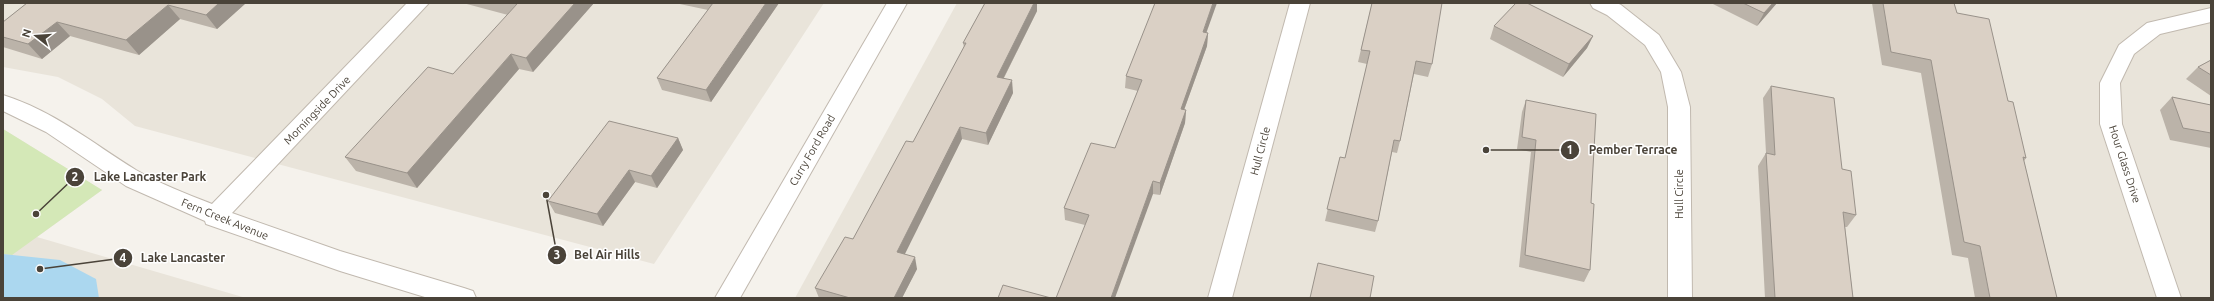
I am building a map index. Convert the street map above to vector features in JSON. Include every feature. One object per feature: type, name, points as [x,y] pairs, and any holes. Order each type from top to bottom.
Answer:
[{"type":"street","name":"Morningside Drive","points":[[214,217],[419,3]]},
{"type":"street","name":"Curry Ford Road","points":[[727,298],[897,3]]},
{"type":"street","name":"Hull Circle","points":[[1220,298],[1300,3]]},
{"type":"street","name":"Hull Circle","points":[[1600,3],[1614,10],[1652,40],[1670,72],[1679,108],[1680,298]]},
{"type":"street","name":"Hour Glass Drive","points":[[2169,298],[2111,124],[2110,83],[2126,50],[2154,28],[2211,15]]},
{"type":"street","name":"Fern Creek Avenue","points":[[3,103],[17,107],[32,115],[94,152],[136,181],[214,217],[429,294],[464,298]]},
{"type":"shaded area","points":[[3,3],[824,3],[654,264],[135,126],[102,99],[58,77],[3,67]]},
{"type":"shaded area","points":[[957,3],[2211,3],[2211,298],[795,298]]},
{"type":"shaded area","points":[[3,129],[102,190],[37,237],[246,298],[3,298]]},
{"type":"green space","points":[[3,129],[102,190],[12,255],[3,254]]},
{"type":"water","points":[[3,254],[60,260],[96,279],[99,298],[3,298]]},
{"type":"building","points":[[27,3],[219,3],[206,15],[168,5],[126,40],[57,22],[28,44],[3,37],[3,22]]},
{"type":"building","points":[[512,3],[575,3],[526,58],[511,54],[407,173],[345,157],[428,67],[453,74],[517,4]]},
{"type":"building","points":[[713,3],[766,3],[706,90],[657,78]]},
{"type":"building","points":[[985,3],[1034,3],[997,77],[1012,80],[986,133],[960,127],[897,252],[915,257],[894,298],[850,298],[815,288],[845,237],[853,239],[906,141],[913,142],[966,43],[963,43]]},
{"type":"building","points":[[1155,3],[1213,3],[1203,32],[1208,33],[1181,109],[1186,110],[1160,183],[1153,181],[1111,298],[1056,298],[1089,215],[1064,208],[1091,143],[1115,148],[1142,80],[1126,76]]},
{"type":"building","points":[[1372,3],[1442,3],[1432,64],[1416,61],[1400,141],[1394,140],[1378,221],[1327,209],[1340,157],[1345,158],[1370,51],[1361,50]]},
{"type":"building","points":[[1516,3],[1527,3],[1593,36],[1569,64],[1494,26]]},
{"type":"building","points":[[1743,3],[1773,3],[1764,13]]},
{"type":"building","points":[[1883,3],[1954,3],[1957,13],[1989,19],[2008,101],[2013,102],[2026,158],[2023,157],[2057,298],[1990,298],[1980,246],[1964,242],[1931,60],[1891,52]]},
{"type":"building","points":[[2211,60],[2211,75],[2198,67]]},
{"type":"building","points":[[1771,86],[1834,98],[1842,169],[1851,171],[1856,215],[1843,212],[1853,298],[1775,298],[1766,153],[1775,155]]},
{"type":"building","points":[[2172,97],[2211,105],[2211,133],[2183,128]]},
{"type":"building","points":[[1526,100],[1596,114],[1591,203],[1594,204],[1590,270],[1525,255],[1536,140],[1522,137]]},
{"type":"building","points":[[609,121],[678,138],[651,176],[629,170],[597,214],[548,201]]},
{"type":"building","points":[[1318,263],[1374,276],[1370,298],[1310,298]]},
{"type":"building","points":[[1003,285],[1051,298],[998,298]]},
{"type":"place","name":"Pember Terrace","points":[[1486,150]]},
{"type":"place","name":"Bel Air Hills","points":[[546,195]]},
{"type":"place","name":"Lake Lancaster Park","points":[[36,214]]},
{"type":"place","name":"Lake Lancaster","points":[[40,269]]}]
